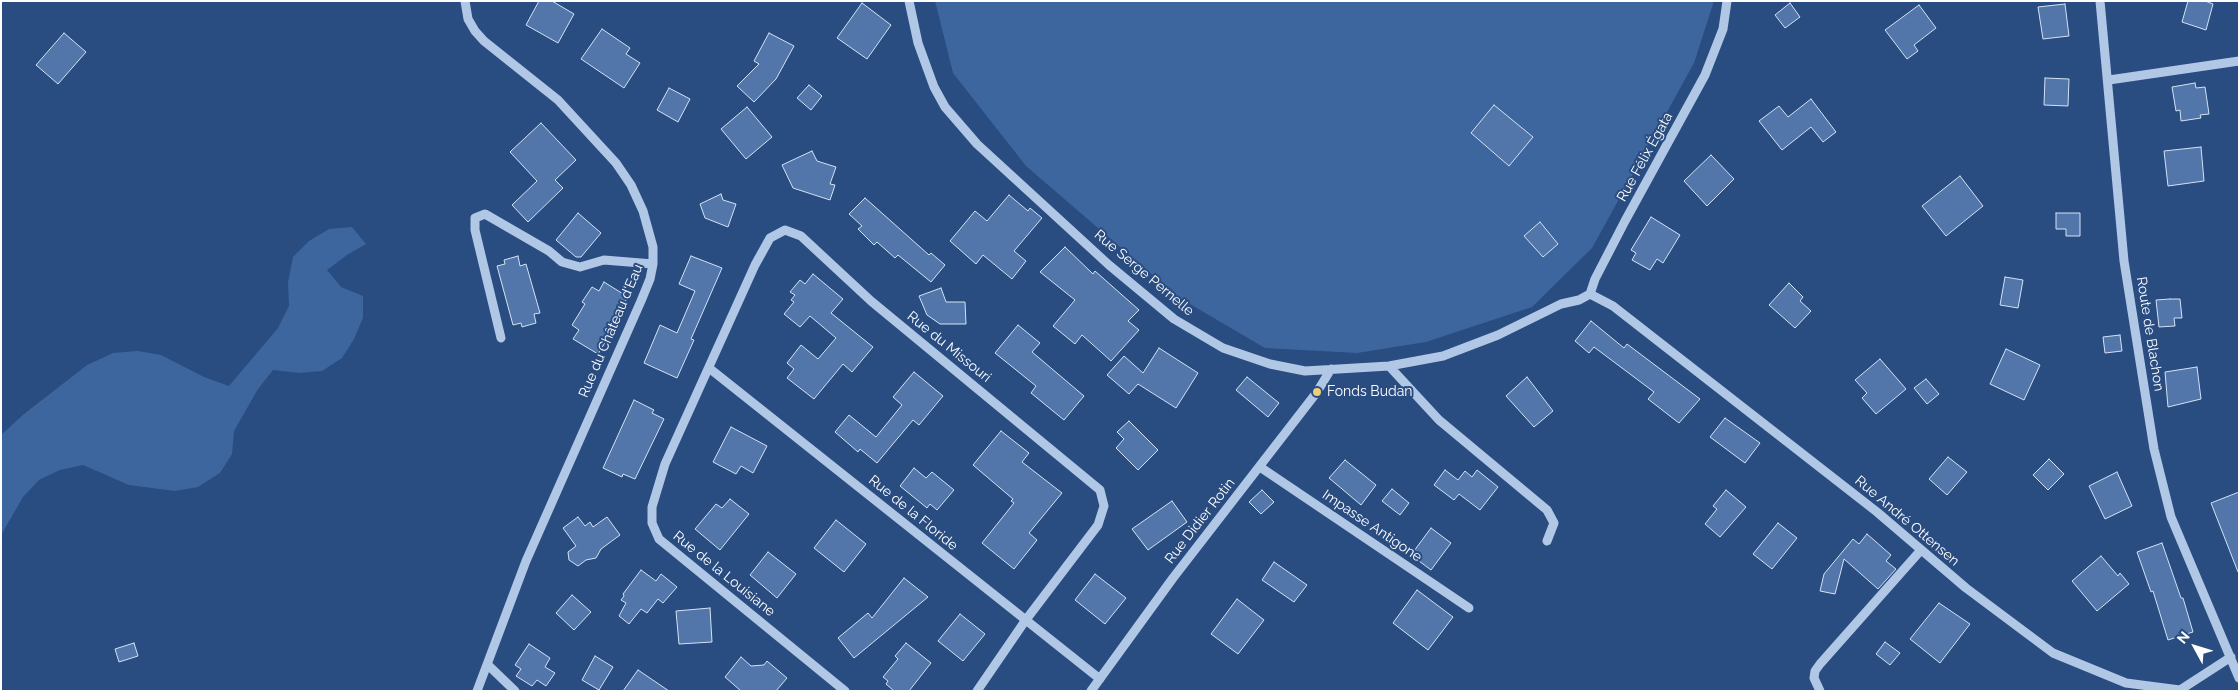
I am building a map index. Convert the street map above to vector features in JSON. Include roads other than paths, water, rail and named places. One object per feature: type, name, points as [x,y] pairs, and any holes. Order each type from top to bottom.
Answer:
[{"type":"street","name":"Rue du Château d'Eau","points":[[465,1],[468,19],[475,32],[484,42],[558,100],[616,163],[631,185],[644,211],[653,247],[654,264],[644,294],[526,560],[477,691]]},
{"type":"street","name":"Rue Serge Pernelle","points":[[909,1],[925,66],[945,107],[977,144],[1109,265],[1174,319],[1223,348],[1270,364],[1305,371],[1389,366],[1443,356],[1498,335],[1561,304],[1579,300],[1590,294]]},
{"type":"street","name":"Rue Félix Égata","points":[[1590,294],[1595,279],[1620,230],[1706,74],[1719,42],[1727,1]]},
{"type":"street","name":"Route de Blachon","points":[[2100,1],[2109,80],[2124,261],[2154,449],[2172,517],[2239,678]]},
{"type":"street","points":[[2109,80],[2239,61]]},
{"type":"street","points":[[501,338],[475,230],[475,218],[485,214],[549,251],[562,262],[580,267],[604,260],[654,264]]},
{"type":"street","name":"Rue du Missouri","points":[[709,368],[764,246],[770,238],[781,231],[796,232],[871,301],[1100,490],[1104,506],[1098,525],[1025,621]]},
{"type":"street","name":"Rue André Ottensen","points":[[1590,294],[1613,306],[1862,500],[1966,588],[2053,653],[2126,683],[2180,690],[2230,657]]},
{"type":"street","points":[[1389,366],[1439,420],[1547,510],[1554,523],[1547,541]]},
{"type":"street","name":"Rue de la Floride","points":[[709,368],[1100,679]]},
{"type":"street","name":"Rue de la Louisiane","points":[[709,368],[665,464],[652,507],[652,523],[659,539],[845,691]]},
{"type":"street","name":"Rue Didier Rotin","points":[[1091,691],[1174,578],[1317,392],[1331,369]]},
{"type":"street","name":"Impasse Antigone","points":[[1260,467],[1469,608]]},
{"type":"street","points":[[1820,691],[1814,678],[1820,664],[1921,550]]},
{"type":"street","points":[[977,691],[1025,621]]},
{"type":"street","name":"Route de Blachon","points":[[2230,657],[2239,665]]},
{"type":"street","points":[[488,665],[515,691]]},
{"type":"place","name":"Fonds Budan","points":[[1317,392]]}]
